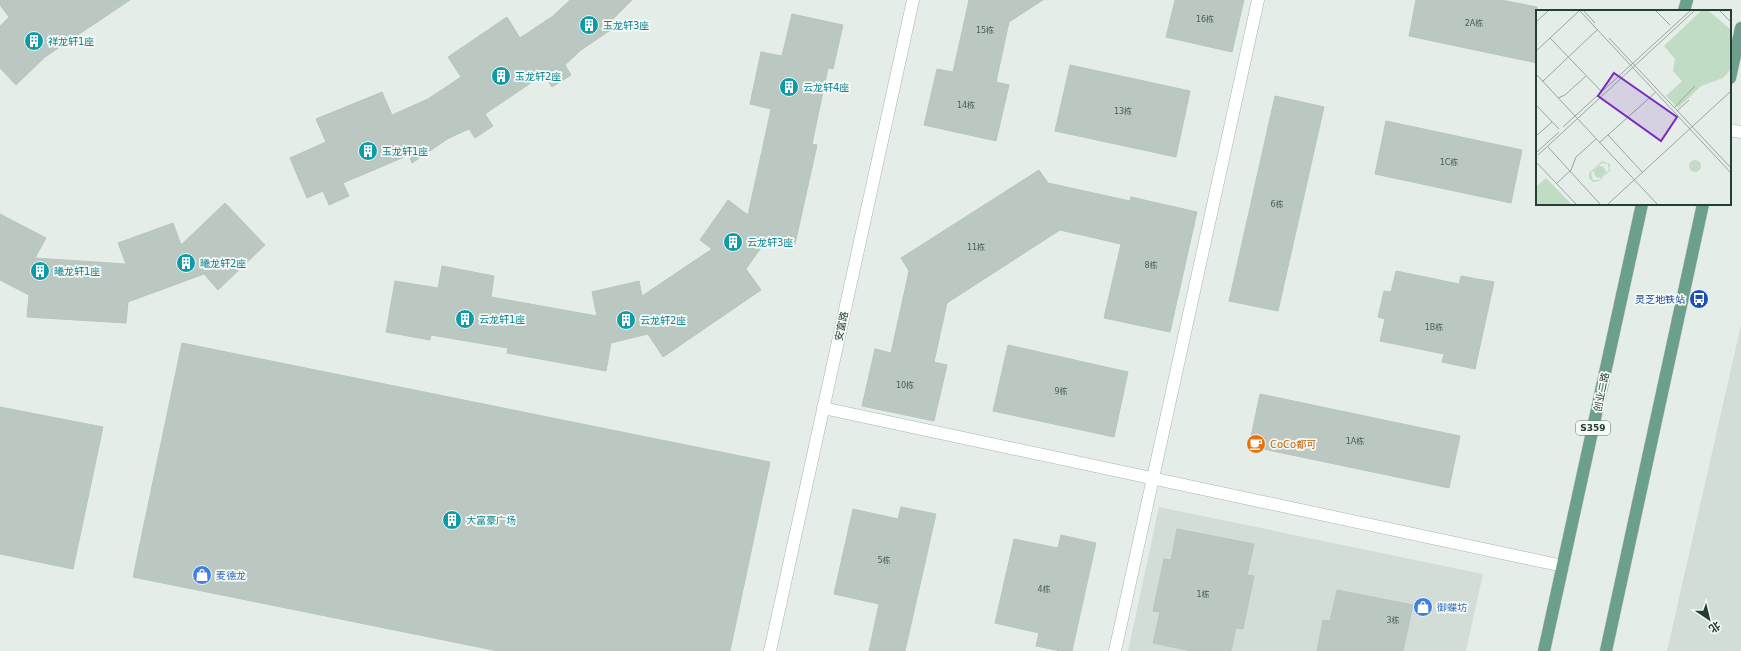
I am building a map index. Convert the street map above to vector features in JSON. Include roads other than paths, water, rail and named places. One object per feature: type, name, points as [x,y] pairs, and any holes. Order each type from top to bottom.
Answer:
[{"type":"main road","points":[[1684,10],[1687,0]]},
{"type":"main road","points":[[1731,73],[1741,28]]},
{"type":"main road","name":"创业二路","points":[[1544,651],[1642,205]]},
{"type":"main road","points":[[1606,651],[1703,205]]},
{"type":"street","name":"安富路","points":[[770,651],[913,0]]},
{"type":"street","points":[[1115,651],[1258,0]]},
{"type":"street","points":[[1731,130],[1741,132]]},
{"type":"street","points":[[823,408],[1563,566]]},
{"type":"place","name":"玉龙轩3座","points":[[589,25]]},
{"type":"place","name":"祥龙轩1座","points":[[34,41]]},
{"type":"place","name":"玉龙轩2座","points":[[501,76]]},
{"type":"place","name":"云龙轩4座","points":[[789,87]]},
{"type":"place","name":"玉龙轩1座","points":[[368,151]]},
{"type":"place","name":"云龙轩3座","points":[[733,242]]},
{"type":"place","name":"曦龙轩2座","points":[[186,263]]},
{"type":"place","name":"曦龙轩1座","points":[[40,271]]},
{"type":"place","name":"灵芝地铁站","points":[[1699,299]]},
{"type":"place","name":"云龙轩1座","points":[[465,319]]},
{"type":"place","name":"云龙轩2座","points":[[626,320]]},
{"type":"place","name":"CoCo都可","points":[[1256,444]]},
{"type":"place","name":"大富豪广场","points":[[452,520]]},
{"type":"place","name":"麦德龙","points":[[202,575]]},
{"type":"place","name":"御蝶坊","points":[[1423,607]]}]
